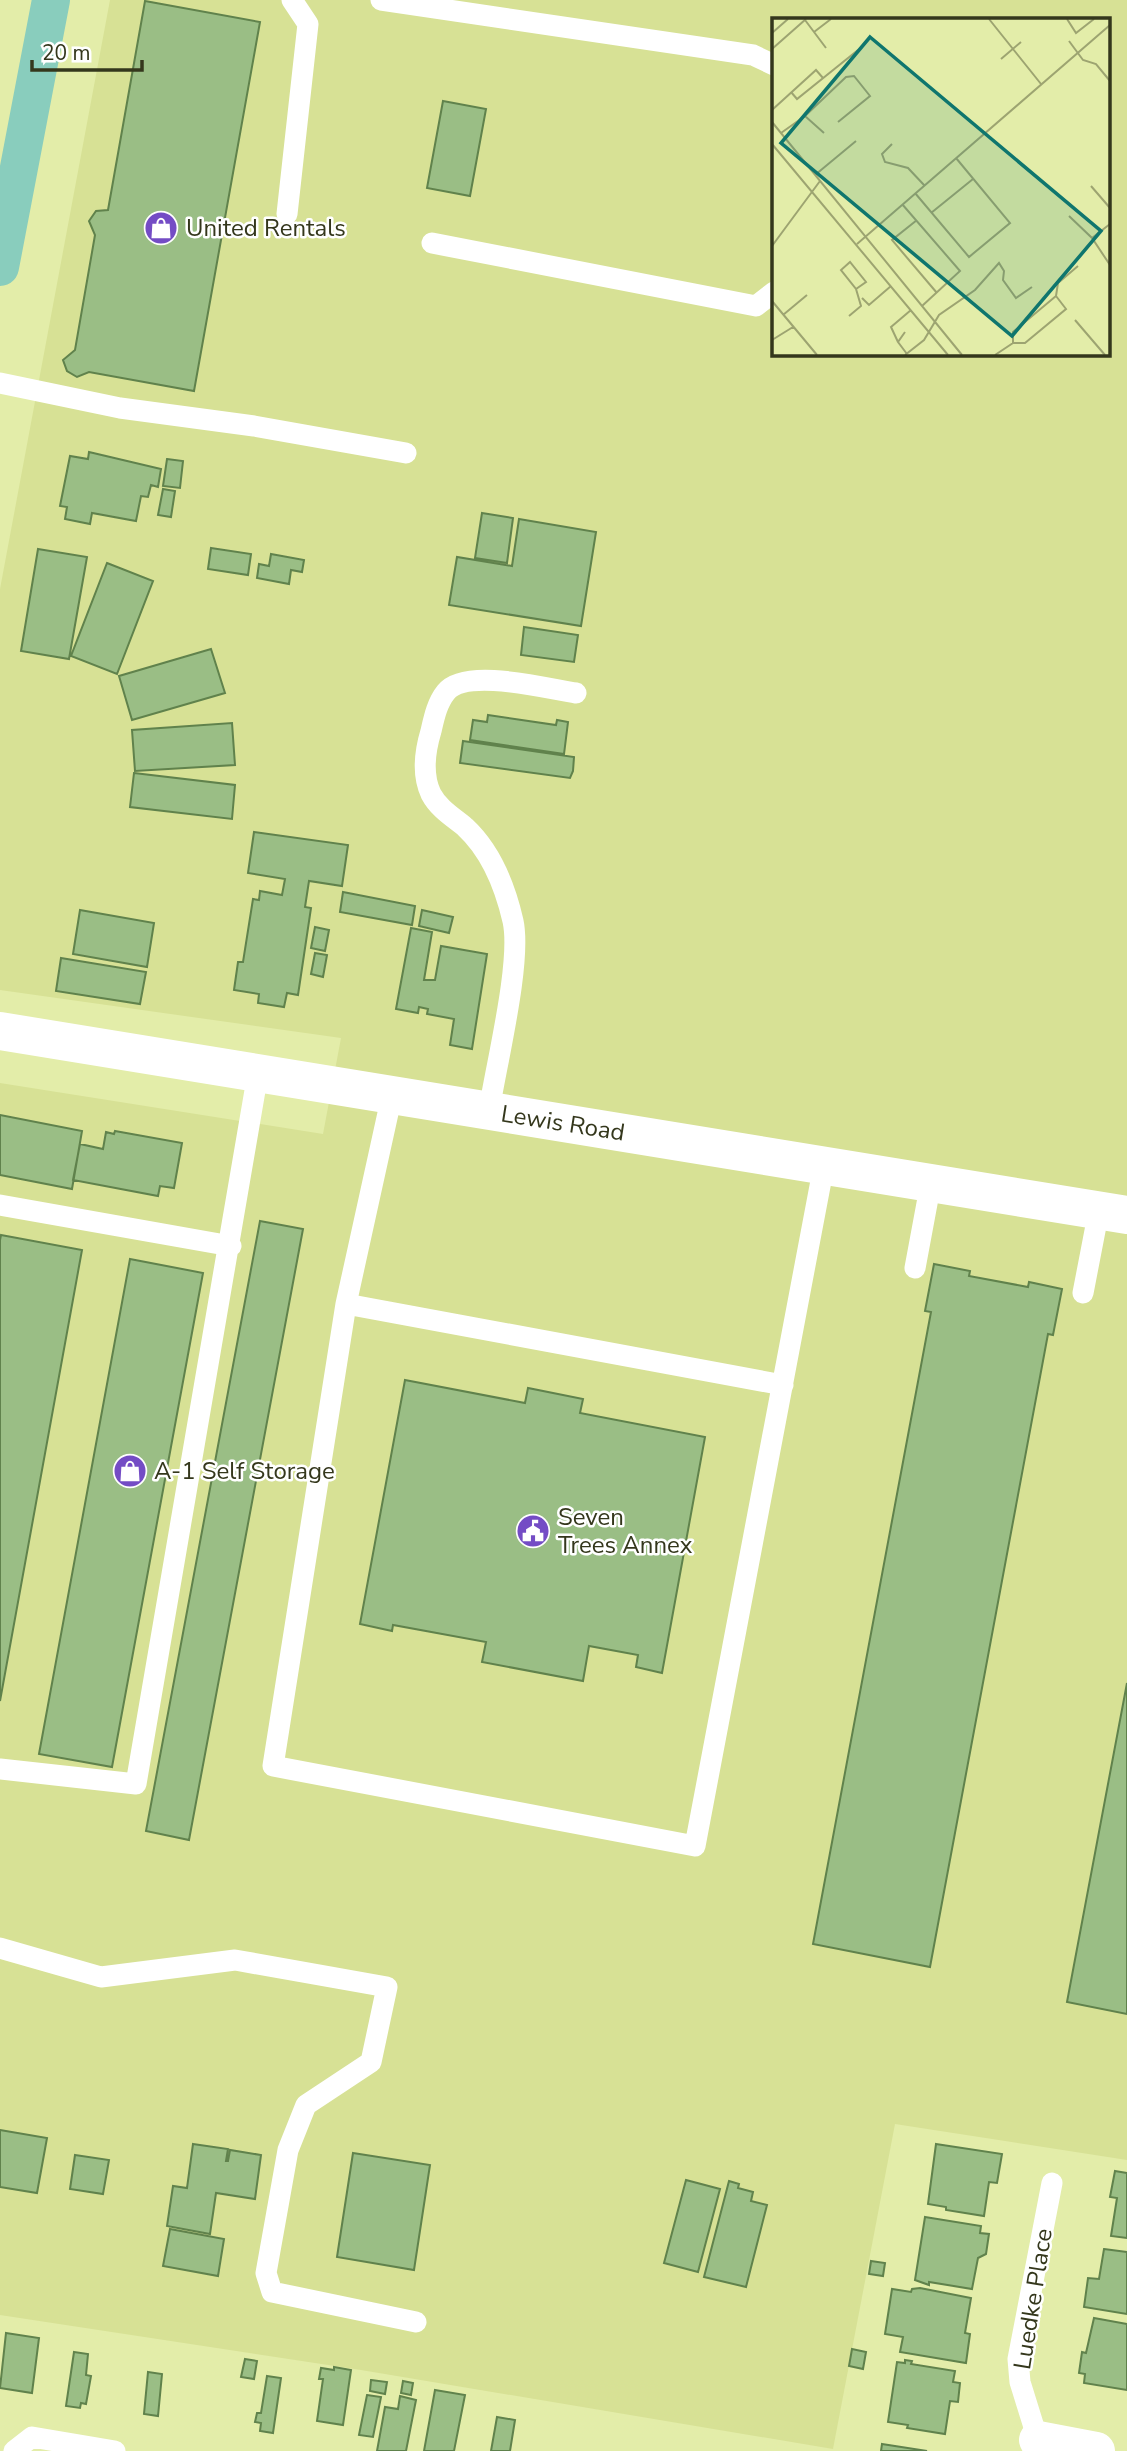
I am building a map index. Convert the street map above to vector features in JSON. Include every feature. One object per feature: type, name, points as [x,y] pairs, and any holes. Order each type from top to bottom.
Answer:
[{"type":"main road","points":[[0,267],[51,0]]},
{"type":"street","name":"Lewis Road","points":[[0,1031],[1113,1212]]},
{"type":"street","points":[[1034,2446],[1096,2451]]},
{"type":"lane","points":[[293,0],[302,0]]},
{"type":"lane","points":[[287,214],[308,24],[293,0]]},
{"type":"lane","points":[[381,0],[752,55],[772,64]]},
{"type":"lane","points":[[432,243],[756,306],[772,294]]},
{"type":"lane","points":[[0,383],[120,408],[254,426],[406,453]]},
{"type":"lane","points":[[489,1111],[513,957],[513,923],[494,864],[465,828],[447,814],[431,794],[425,768],[426,746],[437,709],[447,690],[463,683],[488,679],[576,693]]},
{"type":"lane","points":[[0,1769],[136,1784],[258,1073]]},
{"type":"lane","points":[[391,1095],[346,1304],[273,1766],[695,1846],[824,1166]]},
{"type":"lane","points":[[915,1268],[930,1182]]},
{"type":"lane","points":[[0,1205],[230,1246]]},
{"type":"lane","points":[[1083,1293],[1113,1212]]},
{"type":"lane","points":[[346,1304],[783,1385]]},
{"type":"lane","points":[[0,1948],[101,1977],[236,1960],[387,1987],[371,2062],[306,2105],[288,2150],[266,2273],[272,2291],[416,2322]]},
{"type":"lane","name":"Luedke Place","points":[[1034,2446],[1018,2360],[1052,2183]]},
{"type":"lane","points":[[14,2451],[32,2437],[115,2451]]},
{"type":"shaded area","points":[[110,0],[1127,0],[1127,2160],[895,2124],[833,2449],[361,2370],[0,2315],[0,1083],[323,1134],[341,1038],[0,990],[0,589]]},
{"type":"building","points":[[145,1],[260,22],[194,391],[89,372],[77,377],[67,371],[63,360],[75,350],[95,235],[89,221],[96,211],[108,210]]},
{"type":"building","points":[[443,101],[486,109],[470,196],[427,188]]},
{"type":"building","points":[[89,452],[161,469],[158,487],[151,485],[148,497],[141,496],[136,521],[92,513],[90,524],[65,519],[67,507],[60,506],[70,456],[88,459]]},
{"type":"building","points":[[167,459],[183,461],[180,488],[163,486]]},
{"type":"building","points":[[163,489],[175,491],[171,517],[158,515]]},
{"type":"building","points":[[482,513],[513,518],[507,563],[475,558]]},
{"type":"building","points":[[519,519],[596,532],[581,626],[449,605],[457,557],[512,566]]},
{"type":"building","points":[[211,548],[251,554],[248,575],[208,569]]},
{"type":"building","points":[[38,549],[87,557],[69,659],[21,651]]},
{"type":"building","points":[[271,554],[304,560],[302,572],[291,570],[289,584],[257,578],[259,564],[269,566]]},
{"type":"building","points":[[107,563],[153,581],[117,674],[71,656]]},
{"type":"building","points":[[524,627],[578,635],[574,662],[521,655]]},
{"type":"building","points":[[211,649],[225,693],[132,720],[119,676]]},
{"type":"building","points":[[488,715],[556,725],[557,720],[568,722],[564,754],[470,740],[473,720],[487,722]]},
{"type":"building","points":[[232,723],[235,765],[135,771],[132,730]]},
{"type":"building","points":[[463,741],[574,757],[573,771],[570,778],[460,763]]},
{"type":"building","points":[[134,773],[235,785],[232,819],[130,807]]},
{"type":"building","points":[[254,832],[348,845],[342,886],[309,881],[305,907],[311,908],[298,995],[287,993],[284,1007],[258,1003],[259,994],[234,990],[238,962],[243,962],[253,899],[259,900],[260,891],[282,895],[285,879],[248,873]]},
{"type":"building","points":[[343,892],[415,906],[412,925],[340,912]]},
{"type":"building","points":[[80,910],[154,923],[147,967],[73,954]]},
{"type":"building","points":[[422,910],[453,917],[449,933],[419,926]]},
{"type":"building","points":[[315,927],[329,930],[325,951],[311,948]]},
{"type":"building","points":[[411,928],[432,932],[424,980],[435,980],[441,946],[487,954],[472,1049],[450,1045],[454,1019],[427,1014],[428,1009],[419,1007],[418,1013],[396,1009]]},
{"type":"building","points":[[315,953],[327,955],[323,977],[311,974]]},
{"type":"building","points":[[61,958],[146,972],[140,1004],[56,991]]},
{"type":"building","points":[[0,1115],[82,1131],[72,1189],[0,1175]]},
{"type":"building","points":[[115,1131],[182,1143],[174,1188],[160,1186],[158,1196],[73,1180],[80,1144],[103,1149],[106,1132],[114,1134]]},
{"type":"building","points":[[260,1221],[303,1229],[189,1840],[146,1831]]},
{"type":"building","points":[[1,1235],[82,1250],[0,1701],[0,1240]]},
{"type":"building","points":[[130,1259],[203,1273],[112,1767],[39,1754]]},
{"type":"building","points":[[934,1264],[970,1271],[969,1276],[1028,1287],[1029,1282],[1062,1289],[1053,1335],[1048,1334],[930,1967],[813,1944],[931,1312],[925,1311]]},
{"type":"building","name":"Seven Trees Annex","points":[[405,1380],[525,1403],[528,1388],[583,1399],[580,1413],[705,1437],[662,1673],[636,1667],[638,1655],[589,1646],[583,1681],[482,1662],[486,1642],[393,1625],[392,1631],[360,1624]]},
{"type":"building","points":[[1127,1683],[1127,2014],[1067,2002]]},
{"type":"building","points":[[0,2130],[47,2138],[37,2193],[0,2187]]},
{"type":"building","points":[[193,2144],[228,2149],[226,2161],[230,2150],[261,2155],[255,2199],[216,2193],[210,2234],[167,2226],[173,2186],[187,2188]]},
{"type":"building","points":[[936,2144],[1002,2154],[997,2183],[989,2182],[984,2216],[928,2204]]},
{"type":"building","points":[[353,2153],[430,2165],[414,2270],[337,2257]]},
{"type":"building","points":[[75,2155],[109,2160],[103,2194],[70,2189]]},
{"type":"building","points":[[1115,2171],[1127,2173],[1127,2238],[1111,2236],[1117,2198],[1110,2197]]},
{"type":"building","points":[[686,2180],[720,2189],[698,2272],[664,2263]]},
{"type":"building","points":[[729,2181],[739,2184],[738,2188],[753,2192],[751,2201],[767,2205],[746,2287],[704,2277]]},
{"type":"building","points":[[925,2217],[981,2226],[980,2233],[989,2234],[986,2254],[978,2258],[972,2289],[929,2282],[929,2285],[915,2280]]},
{"type":"building","points":[[170,2229],[224,2239],[218,2276],[163,2266]]},
{"type":"building","points":[[1104,2249],[1127,2252],[1127,2314],[1084,2307],[1088,2278],[1099,2279]]},
{"type":"building","points":[[871,2261],[885,2263],[883,2276],[869,2274]]},
{"type":"building","points":[[920,2288],[971,2298],[965,2333],[970,2334],[966,2363],[900,2352],[903,2337],[885,2334],[892,2289],[911,2292],[912,2289]]},
{"type":"building","points":[[1094,2318],[1127,2324],[1127,2390],[1084,2383],[1085,2374],[1079,2373],[1082,2352],[1086,2353]]},
{"type":"building","points":[[6,2333],[39,2338],[32,2393],[0,2388]]},
{"type":"building","points":[[852,2349],[866,2352],[863,2369],[849,2366]]},
{"type":"building","points":[[74,2352],[88,2354],[86,2375],[91,2376],[86,2404],[81,2403],[80,2408],[66,2406]]},
{"type":"building","points":[[245,2359],[257,2361],[254,2379],[241,2377]]},
{"type":"building","points":[[905,2360],[912,2361],[911,2364],[955,2371],[953,2382],[960,2383],[958,2402],[950,2401],[945,2434],[888,2422],[897,2362],[905,2363]]},
{"type":"building","points":[[334,2367],[351,2370],[343,2425],[317,2421],[323,2379],[319,2379],[321,2368],[334,2370]]},
{"type":"building","points":[[148,2372],[162,2374],[158,2416],[144,2414]]},
{"type":"building","points":[[267,2376],[281,2378],[273,2433],[260,2431],[261,2423],[255,2422],[257,2413],[261,2413]]},
{"type":"building","points":[[371,2380],[387,2382],[385,2394],[370,2391]]},
{"type":"building","points":[[403,2381],[413,2383],[411,2395],[401,2393]]},
{"type":"building","points":[[435,2390],[465,2395],[454,2451],[424,2451]]},
{"type":"building","points":[[367,2395],[381,2397],[373,2437],[359,2435]]},
{"type":"building","points":[[400,2396],[416,2400],[406,2451],[377,2451],[385,2407],[398,2409]]},
{"type":"building","points":[[497,2417],[515,2420],[510,2451],[491,2451]]},
{"type":"building","points":[[882,2444],[927,2451],[881,2451]]},
{"type":"place","name":"United Rentals","points":[[161,228]]},
{"type":"place","name":"A-1 Self Storage","points":[[130,1471]]},
{"type":"place","name":"Seven Trees Annex","points":[[533,1531]]}]
